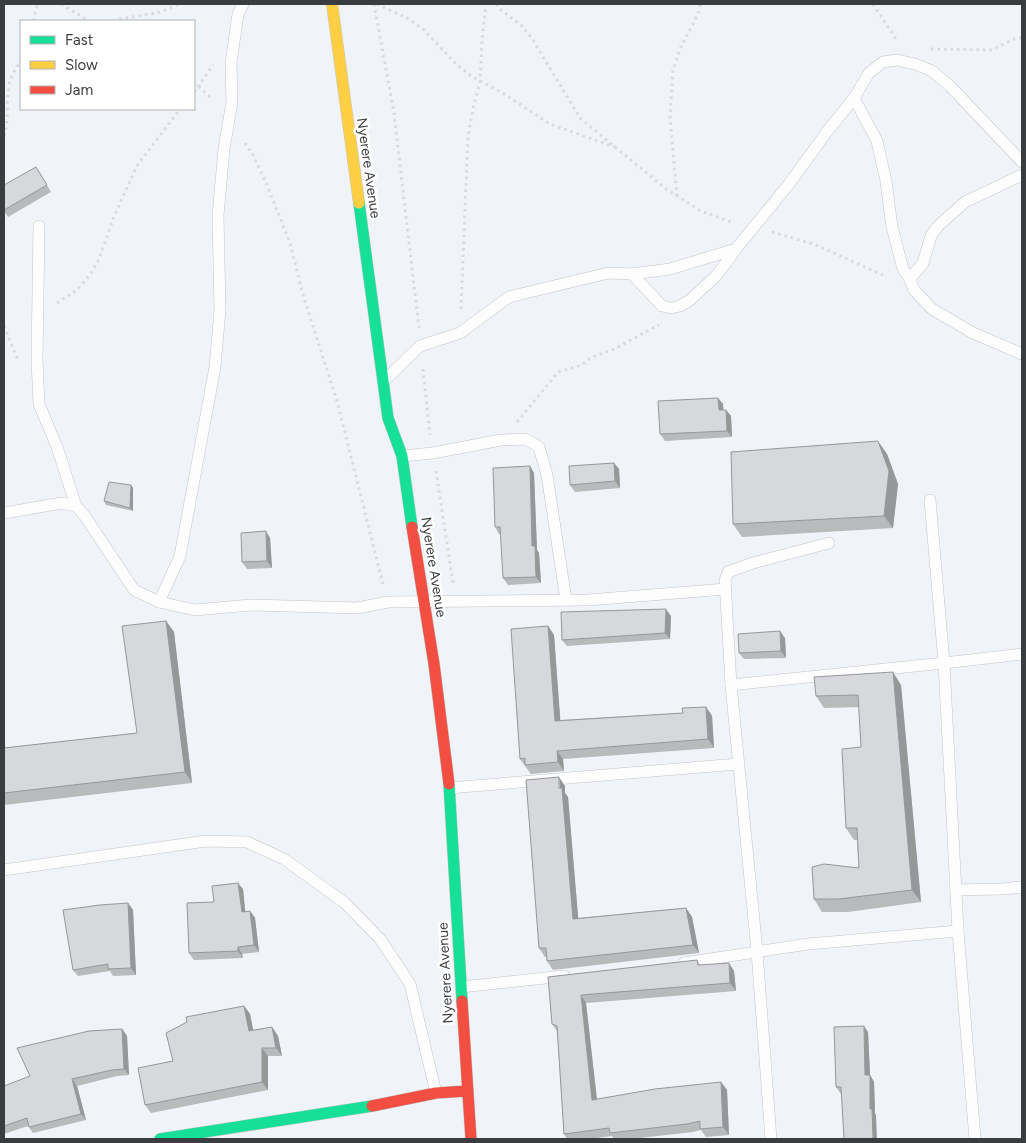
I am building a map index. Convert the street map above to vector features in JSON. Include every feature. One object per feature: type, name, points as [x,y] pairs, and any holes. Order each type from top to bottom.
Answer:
[{"type":"main road","name":"Nyerere Avenue","points":[[332,4],[388,418],[402,456],[434,664],[449,788],[471,1139]]},
{"type":"main road","points":[[160,1139],[362,1108],[436,1093],[467,1091]]},
{"type":"lane","points":[[159,602],[180,556],[215,367],[220,310],[218,215],[224,149],[232,102],[230,64],[238,14],[243,4]]},
{"type":"lane","points":[[632,274],[650,296],[662,306],[671,308],[680,306],[690,300],[715,277],[854,98],[870,73],[883,62],[897,60],[915,64],[932,71],[950,86],[1022,162]]},
{"type":"lane","points":[[854,98],[877,141],[886,181],[892,227],[902,269],[932,309],[973,333],[1022,354]]},
{"type":"lane","points":[[912,284],[923,263],[931,236],[938,226],[965,202],[1022,175]]},
{"type":"lane","points":[[39,226],[38,404],[58,446],[76,506],[134,590],[159,602],[195,610],[250,605],[357,608],[388,602],[588,600],[726,589]]},
{"type":"lane","points":[[383,382],[420,346],[460,333],[509,297],[608,273],[632,274],[670,269],[736,249]]},
{"type":"lane","points":[[402,456],[433,453],[501,440],[526,439],[539,447],[547,475],[566,600]]},
{"type":"lane","points":[[930,500],[944,663],[958,931],[975,1139]]},
{"type":"lane","points":[[4,513],[62,503],[76,506]]},
{"type":"lane","points":[[771,1139],[756,951],[730,685],[725,581],[728,572],[753,563],[829,543]]},
{"type":"lane","points":[[730,685],[1022,654]]},
{"type":"lane","points":[[449,788],[738,764]]},
{"type":"lane","points":[[4,870],[206,842],[247,842],[284,859],[344,903],[380,939],[410,984],[436,1093]]},
{"type":"lane","points":[[956,890],[1022,887]]},
{"type":"lane","points":[[670,965],[756,951],[850,939],[958,931]]},
{"type":"lane","points":[[461,987],[578,975]]},
{"type":"path","points":[[34,20],[37,4]]},
{"type":"path","points":[[61,4],[87,20]]},
{"type":"path","points":[[115,20],[157,13],[179,4]]},
{"type":"path","points":[[376,4],[407,18],[423,29],[456,64],[480,82],[501,92],[550,124],[618,148]]},
{"type":"path","points":[[376,4],[394,113],[414,282],[426,410],[456,601]]},
{"type":"path","points":[[460,333],[468,136],[480,82],[486,4]]},
{"type":"path","points":[[496,4],[522,26],[533,40],[580,118],[666,189],[701,211],[724,220],[816,245],[912,284]]},
{"type":"path","points":[[677,196],[670,118],[673,70],[679,51],[698,14],[700,4]]},
{"type":"path","points":[[873,4],[891,33],[915,64]]},
{"type":"path","points":[[923,50],[992,50],[1012,39],[1022,38]]},
{"type":"path","points":[[4,136],[8,124],[8,88],[10,79],[20,62]]},
{"type":"path","points":[[195,83],[228,116],[229,121],[252,153],[290,242],[303,295],[337,401],[388,602]]},
{"type":"path","points":[[38,315],[76,290],[90,275],[99,259],[115,214],[137,166],[179,110]]},
{"type":"path","points":[[501,440],[558,372],[582,366],[590,358],[644,334],[664,322],[680,306]]},
{"type":"building","points":[[36,167],[47,185],[4,210],[4,185]]},
{"type":"building","points":[[718,398],[719,410],[726,410],[727,431],[660,434],[658,401]]},
{"type":"building","points":[[878,441],[889,471],[884,516],[733,524],[731,452]]},
{"type":"building","points":[[614,463],[615,481],[570,485],[569,466]]},
{"type":"building","points":[[530,466],[532,546],[535,546],[536,577],[503,578],[500,527],[495,527],[493,468]]},
{"type":"building","points":[[109,482],[131,485],[130,508],[104,501]]},
{"type":"building","points":[[266,531],[267,561],[242,562],[241,533]]},
{"type":"building","points":[[666,609],[665,633],[562,640],[561,612]]},
{"type":"building","points":[[166,621],[185,772],[4,793],[4,748],[137,733],[122,626]]},
{"type":"building","points":[[548,626],[555,721],[683,713],[682,708],[706,707],[708,739],[557,751],[558,762],[525,765],[525,758],[520,759],[511,629]]},
{"type":"building","points":[[780,631],[781,651],[739,653],[738,634]]},
{"type":"building","points":[[893,672],[912,890],[839,899],[814,899],[812,867],[824,864],[859,868],[857,828],[846,828],[842,749],[861,747],[858,695],[816,696],[814,677]]},
{"type":"building","points":[[559,777],[559,788],[562,788],[573,919],[686,908],[693,945],[547,961],[546,948],[539,948],[526,780]]},
{"type":"building","points":[[238,883],[242,912],[250,911],[254,945],[238,947],[238,951],[189,953],[187,903],[214,902],[212,886]]},
{"type":"building","points":[[128,903],[131,968],[108,969],[108,964],[73,970],[63,910]]},
{"type":"building","points":[[697,960],[698,965],[729,963],[730,983],[581,995],[592,1100],[655,1089],[721,1082],[723,1127],[700,1129],[700,1121],[610,1133],[609,1128],[564,1134],[557,1026],[552,1024],[548,977]]},
{"type":"building","points":[[244,1006],[249,1031],[272,1027],[276,1048],[262,1048],[262,1082],[145,1105],[138,1068],[173,1061],[166,1033],[187,1022],[186,1017]]},
{"type":"building","points":[[864,1026],[865,1075],[870,1075],[870,1109],[872,1109],[873,1139],[844,1139],[841,1087],[836,1087],[834,1027]]},
{"type":"building","points":[[122,1029],[124,1069],[72,1079],[81,1114],[29,1127],[27,1118],[4,1126],[4,1086],[30,1076],[17,1048],[89,1031]]},
{"type":"traffic: fast","points":[[359,203],[388,418],[402,456],[412,527]]},
{"type":"traffic: fast","points":[[449,784],[462,1001]]},
{"type":"traffic: fast","points":[[160,1139],[372,1106]]},
{"type":"traffic: slow","points":[[332,4],[359,203]]},
{"type":"traffic: jam","points":[[412,527],[434,664],[449,784]]},
{"type":"traffic: jam","points":[[462,1001],[471,1139]]},
{"type":"traffic: jam","points":[[372,1106],[436,1093],[467,1091]]}]
